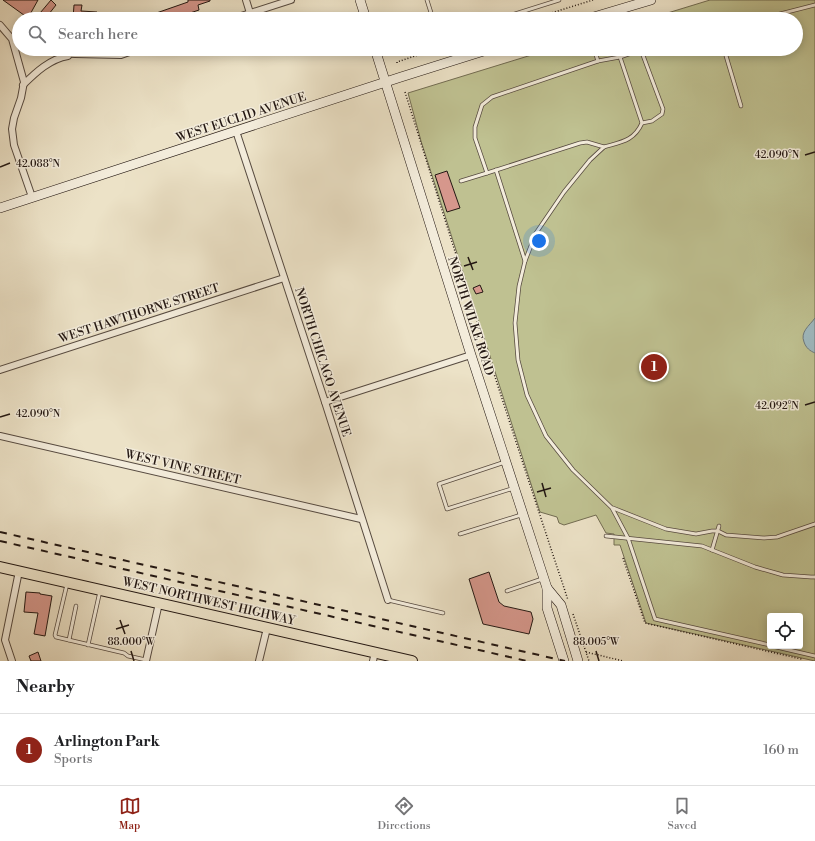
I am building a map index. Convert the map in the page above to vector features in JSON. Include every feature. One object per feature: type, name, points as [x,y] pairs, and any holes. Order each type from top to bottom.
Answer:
[{"type":"main road","points":[[360,0],[364,12]]},
{"type":"main road","points":[[610,12],[650,0]]},
{"type":"main road","name":"NORTH WILKE ROAD","points":[[377,56],[505,462],[544,578],[547,588],[547,608],[564,661]]},
{"type":"main road","name":"WEST EUCLID AVENUE","points":[[0,208],[468,56]]},
{"type":"main road","name":"WEST NORTHWEST HIGHWAY","points":[[0,567],[267,628],[374,657],[412,661]]},
{"type":"main road","name":"NORTH WILKE ROAD","points":[[547,588],[561,605],[578,661]]},
{"type":"street","points":[[246,0],[250,12]]},
{"type":"street","points":[[253,12],[291,0]]},
{"type":"street","points":[[0,25],[12,39]]},
{"type":"street","points":[[17,56],[24,82],[12,129],[14,145],[32,197]]},
{"type":"street","points":[[23,85],[33,75],[48,64],[67,56]]},
{"type":"street","name":"NORTH CHICAGO AVENUE","points":[[236,131],[388,600]]},
{"type":"street","name":"WEST HAWTHORNE STREET","points":[[0,370],[284,278]]},
{"type":"street","points":[[325,402],[471,355]]},
{"type":"street","name":"WEST VINE STREET","points":[[0,436],[362,519]]},
{"type":"street","points":[[12,661],[5,640],[19,571]]},
{"type":"street","points":[[146,660],[159,603]]},
{"type":"street","points":[[259,661],[267,628]]},
{"type":"lane","points":[[427,0],[431,12]]},
{"type":"lane","points":[[521,12],[558,0]]},
{"type":"lane","points":[[788,12],[815,5]]},
{"type":"lane","points":[[596,56],[598,61]]},
{"type":"lane","points":[[487,173],[475,138],[475,127],[482,105],[492,97],[598,61],[625,56]]},
{"type":"lane","points":[[642,123],[652,121],[662,114],[663,109],[644,56]]},
{"type":"lane","points":[[726,56],[741,106]]},
{"type":"lane","points":[[620,58],[642,123],[631,138],[604,148],[590,160],[564,192],[536,233],[525,261],[519,286],[516,323],[518,360],[527,396],[546,436],[573,470],[612,508],[628,538],[656,619],[767,645]]},
{"type":"lane","points":[[461,180],[487,173],[580,142],[587,142],[604,148]]},
{"type":"lane","points":[[496,170],[525,261]]},
{"type":"lane","points":[[505,462],[438,484],[447,509],[514,488]]},
{"type":"lane","points":[[612,508],[666,529],[696,534],[718,531],[726,535],[777,538],[815,524]]},
{"type":"lane","points":[[460,534],[523,515]]},
{"type":"lane","points":[[712,550],[719,526]]},
{"type":"lane","points":[[606,536],[702,546],[754,566],[783,575],[815,576]]},
{"type":"lane","points":[[506,591],[544,578]]},
{"type":"lane","points":[[67,582],[55,635],[56,637],[124,653],[128,656],[146,660]]},
{"type":"lane","points":[[88,644],[101,589]]},
{"type":"lane","points":[[388,600],[443,613]]},
{"type":"lane","points":[[69,640],[76,606]]},
{"type":"lane","points":[[784,649],[815,656]]},
{"type":"path","points":[[554,12],[593,0]]},
{"type":"path","points":[[397,63],[415,56]]},
{"type":"path","points":[[405,92],[492,370],[570,606]]},
{"type":"path","points":[[573,614],[589,661]]},
{"type":"path","points":[[586,652],[624,661]]},
{"type":"green space","points":[[710,0],[815,0],[815,661],[646,623],[620,545],[614,545],[614,534],[606,533],[596,515],[564,525],[559,523],[557,517],[540,512],[421,141],[408,93],[528,56],[803,56],[803,12],[671,12]]},
{"type":"water","points":[[815,318],[815,353],[807,348],[803,335]]},
{"type":"building","points":[[3,0],[38,0],[31,12],[20,12]]},
{"type":"building","points":[[51,0],[56,5],[50,12],[41,12]]},
{"type":"building","points":[[188,0],[210,0],[198,5],[199,10],[193,12],[159,12],[188,2]]},
{"type":"building","points":[[74,5],[82,5],[81,11],[97,12],[73,12]]},
{"type":"building","points":[[447,171],[460,208],[447,212],[435,175]]},
{"type":"building","points":[[480,285],[483,292],[476,294],[473,288]]},
{"type":"building","points":[[489,572],[499,602],[504,606],[531,612],[533,619],[529,634],[483,624],[469,579]]},
{"type":"building","points":[[26,592],[52,596],[45,636],[34,634],[38,613],[24,612]]},
{"type":"building","points":[[38,652],[41,661],[31,661],[29,656]]},
{"type":"railway","points":[[0,532],[565,661]]},
{"type":"railway","points":[[0,541],[527,661]]},
{"type":"place","name":"Arlington Park","points":[[654,367]]}]
